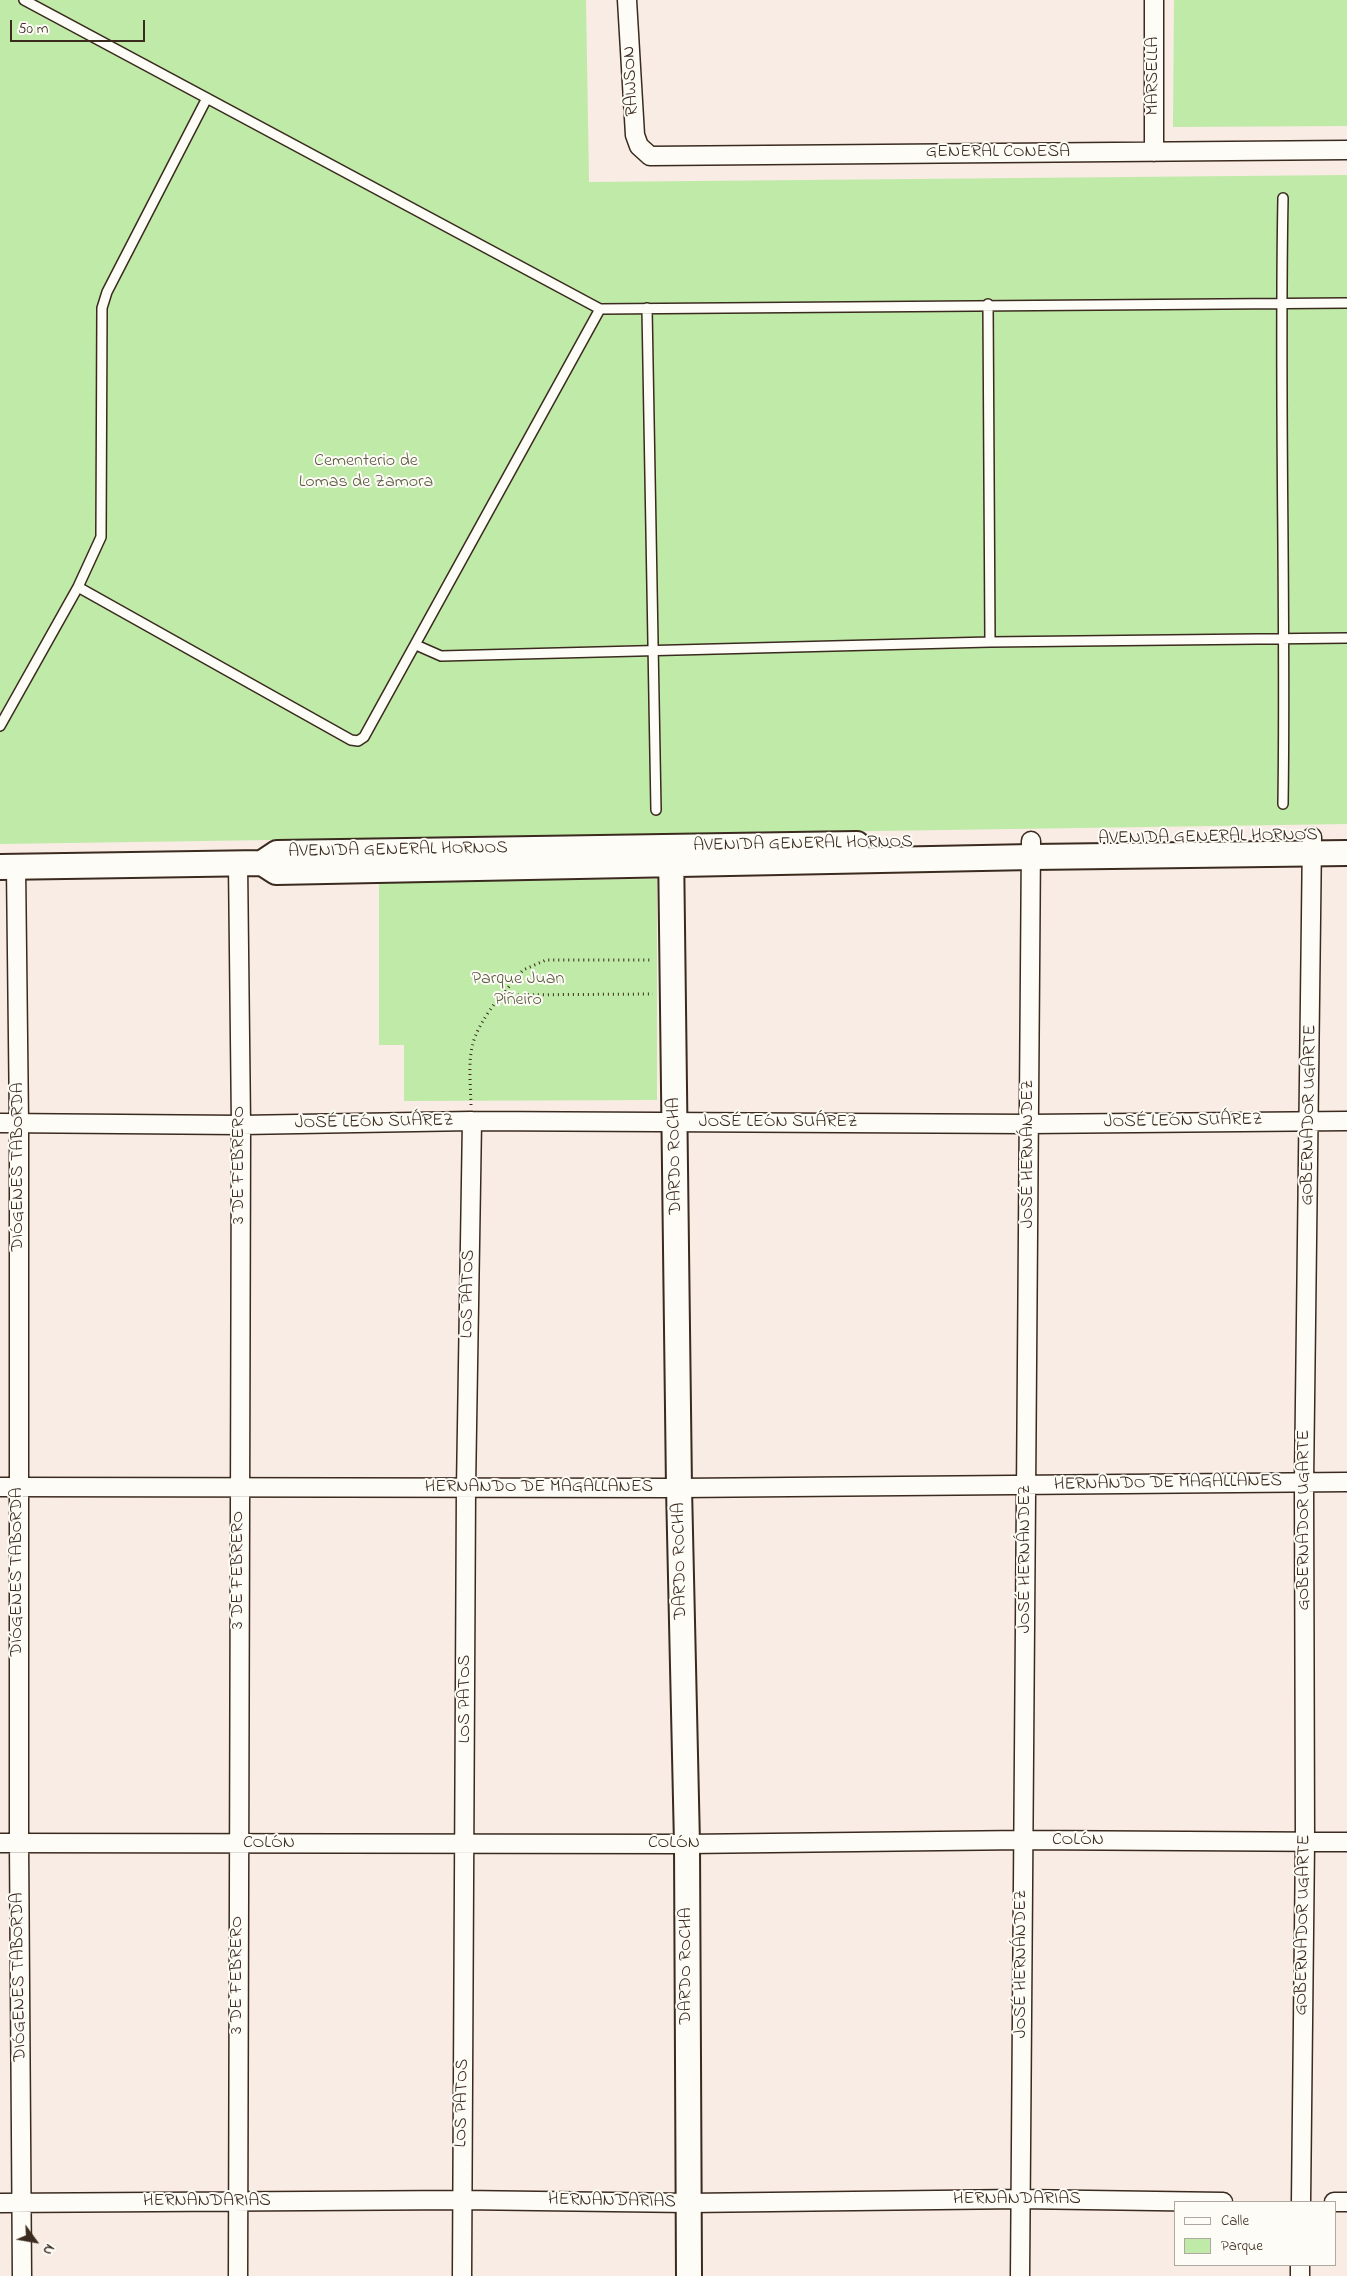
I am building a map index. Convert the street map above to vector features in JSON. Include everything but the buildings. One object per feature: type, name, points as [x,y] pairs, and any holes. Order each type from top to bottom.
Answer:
[{"type":"street","name":"RAWSON","points":[[627,0],[635,135],[638,146],[650,156]]},
{"type":"street","name":"MARSELLA","points":[[1154,0],[1154,152]]},
{"type":"street","name":"GENERAL CONESA","points":[[650,156],[1347,150]]},
{"type":"street","name":"AVENIDA GENERAL HORNOS","points":[[8,867],[262,863],[276,872],[672,856],[1312,845],[1347,836]]},
{"type":"street","name":"AVENIDA GENERAL HORNOS","points":[[1312,845],[1347,853]]},
{"type":"street","name":"GOBERNADOR UGARTE","points":[[1301,2201],[1305,1842],[1304,1482],[1312,845]]},
{"type":"street","name":"JOSÉ HERNÁNDEZ","points":[[1020,2276],[1031,849]]},
{"type":"street","name":"DARDO ROCHA","points":[[672,856],[679,1488],[687,1844],[689,2276]]},
{"type":"street","name":"3 DE FEBRERO","points":[[238,863],[241,1125],[238,2276]]},
{"type":"street","name":"DIÓGENES TABORDA","points":[[8,867],[19,1123],[18,1487],[22,2276]]},
{"type":"street","name":"JOSÉ LEÓN SUÁREZ","points":[[0,1123],[241,1125],[472,1121],[1029,1124],[1347,1121]]},
{"type":"street","name":"LOS PATOS","points":[[462,2276],[466,1844],[466,1488],[472,1121]]},
{"type":"street","name":"HERNANDO DE MAGALLANES","points":[[0,1486],[239,1489],[679,1488],[1347,1482]]},
{"type":"street","name":"COLÓN","points":[[0,1843],[687,1844],[1024,1840],[1347,1842]]},
{"type":"street","name":"HERNANDARIAS","points":[[0,2203],[462,2200],[688,2203],[1020,2199],[1174,2201]]},
{"type":"lane","points":[[24,0],[600,309],[988,304],[1347,303]]},
{"type":"lane","points":[[0,726],[78,587],[101,537],[102,308],[107,292],[207,98]]},
{"type":"lane","points":[[1283,198],[1281,304],[1285,639],[1283,804]]},
{"type":"lane","points":[[988,304],[990,642]]},
{"type":"lane","points":[[647,308],[656,810]]},
{"type":"lane","points":[[78,587],[351,740],[358,741],[364,737],[416,646],[600,309]]},
{"type":"lane","points":[[416,646],[441,656],[652,649],[990,642],[1347,638]]},
{"type":"path","points":[[472,1121],[469,1056],[472,1041],[478,1027],[501,995],[523,970],[546,960],[674,960]]},
{"type":"path","points":[[501,995],[674,994]]},
{"type":"green space","name":"Cementerio de Lomas de Zamora","points":[[0,0],[586,0],[589,182],[1347,175],[1347,824],[0,844]]},
{"type":"green space","points":[[1174,0],[1347,0],[1347,126],[1173,127]]},
{"type":"green space","name":"Parque Juan Piñeiro","points":[[657,879],[657,1100],[404,1101],[404,1045],[379,1045],[379,881]]}]
